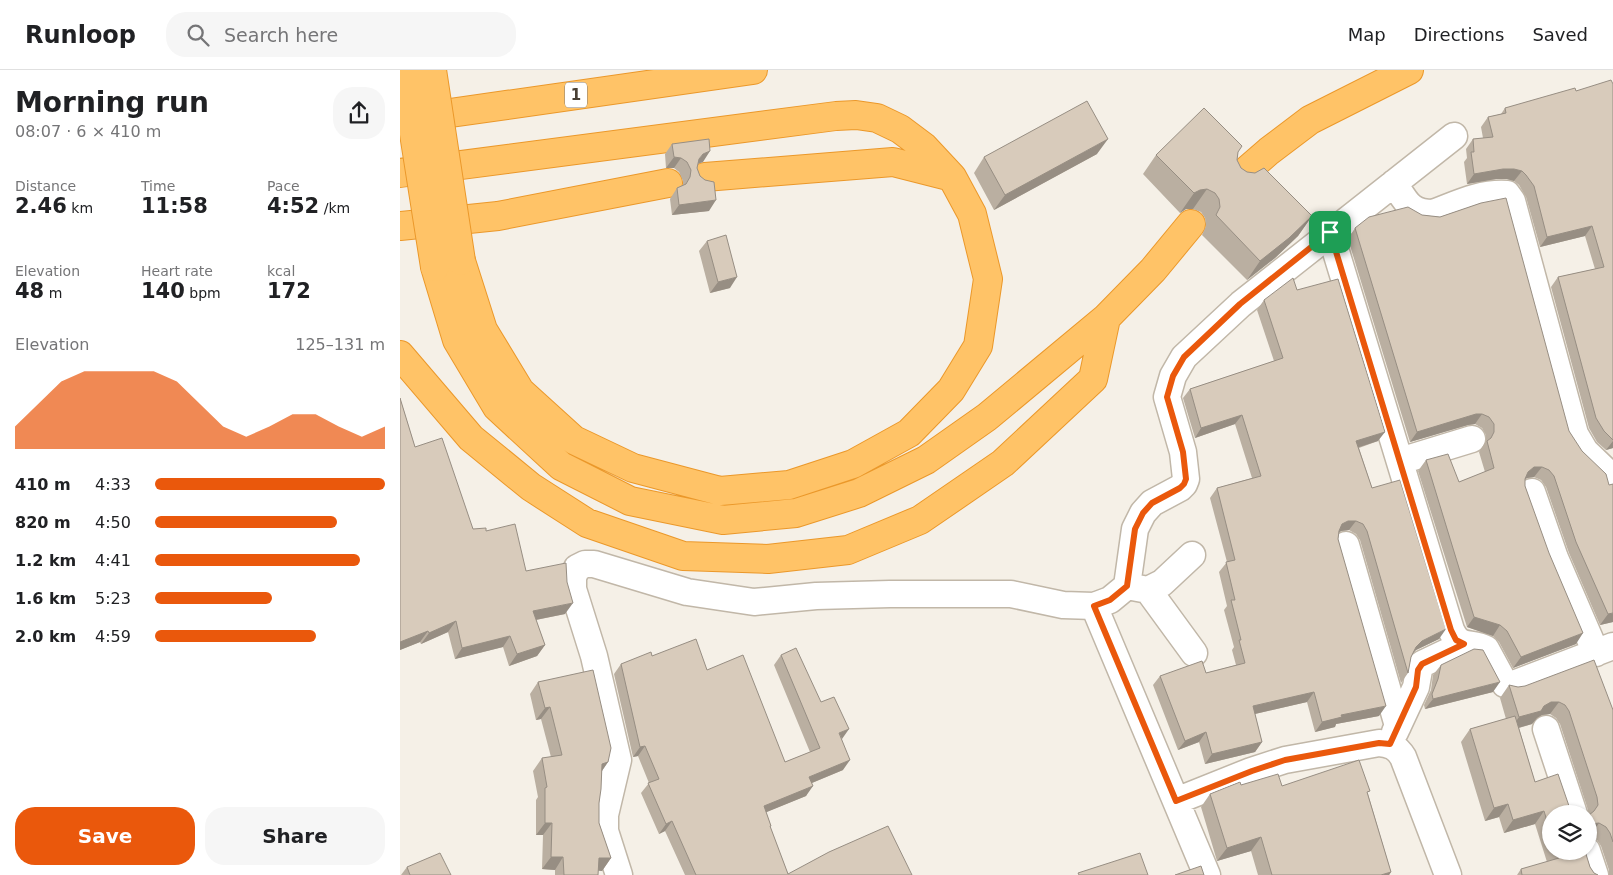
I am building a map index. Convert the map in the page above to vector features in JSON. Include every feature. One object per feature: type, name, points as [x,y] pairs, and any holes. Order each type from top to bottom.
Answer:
[{"type":"highway","points":[[404,70],[435,267],[457,340],[497,407],[562,466],[630,502],[723,520],[796,513],[859,492],[926,460],[987,417],[1106,318],[1153,270],[1191,224]]},
{"type":"highway","points":[[400,173],[786,122],[856,115],[877,118],[900,129],[924,146],[952,177],[972,214],[988,278],[978,346],[951,390],[908,433],[853,464],[790,485],[720,491],[633,468],[574,440],[520,391],[483,330],[461,261],[432,70]]},
{"type":"highway","name":"1","points":[[400,120],[753,70]]},
{"type":"highway","points":[[1239,177],[1310,120],[1409,70]]},
{"type":"highway","points":[[705,177],[893,162],[952,177]]},
{"type":"highway","points":[[400,226],[498,216],[668,183]]},
{"type":"highway","points":[[400,356],[471,438],[531,487],[587,523],[683,556],[768,559],[848,550],[920,520],[1003,463],[1093,379],[1106,318]]},
{"type":"street","points":[[1194,652],[1138,588],[1135,529],[1143,513],[1152,503],[1180,488],[1186,479],[1183,452],[1167,397],[1173,376],[1184,357],[1240,304],[1454,136]]},
{"type":"street","points":[[1394,183],[1411,209],[1425,213],[1433,213],[1478,196],[1507,194],[1512,200],[1575,434],[1585,451],[1613,478]]},
{"type":"street","points":[[1330,232],[1451,630],[1456,640],[1464,644],[1486,649],[1506,684],[1511,685],[1605,650],[1555,558],[1532,492]]},
{"type":"street","points":[[1400,461],[1472,438]]},
{"type":"street","points":[[1346,545],[1398,749],[1404,757],[1448,875]]},
{"type":"street","points":[[619,875],[604,831],[605,815],[618,760],[594,656],[573,589],[573,577],[577,568],[585,564],[594,564],[687,592],[754,602],[826,596],[890,594],[1011,594],[1063,605],[1094,606],[1138,588],[1162,583],[1192,555]]},
{"type":"street","points":[[1094,606],[1207,875]]},
{"type":"street","points":[[1176,801],[1285,760],[1379,743],[1394,735],[1416,687],[1418,670],[1422,664],[1464,644]]},
{"type":"street","points":[[1546,729],[1571,805]]},
{"type":"street","points":[[1590,860],[1595,875]]},
{"type":"building","points":[[1611,80],[1613,84],[1613,440],[1604,431],[1596,418],[1558,277],[1604,267],[1592,226],[1547,237],[1534,186],[1526,175],[1522,171],[1514,169],[1474,174],[1471,152],[1474,152],[1473,139],[1493,137],[1488,117],[1506,113],[1505,108],[1575,88],[1576,91]]},
{"type":"building","points":[[1087,101],[1108,139],[1005,195],[984,157]]},
{"type":"building","points":[[1204,108],[1242,146],[1238,152],[1237,160],[1241,168],[1247,172],[1255,173],[1264,168],[1312,216],[1289,238],[1260,261],[1216,215],[1220,207],[1219,199],[1215,193],[1207,189],[1194,193],[1156,155]]},
{"type":"building","points":[[709,139],[710,151],[703,154],[699,159],[697,168],[700,176],[705,180],[714,182],[716,200],[679,205],[677,188],[686,184],[691,170],[687,162],[681,158],[674,157],[672,144]]},
{"type":"building","points":[[1506,198],[1569,431],[1582,451],[1606,474],[1609,485],[1613,484],[1613,613],[1608,614],[1576,542],[1554,476],[1549,470],[1542,467],[1534,467],[1528,472],[1525,486],[1549,553],[1583,633],[1521,657],[1507,631],[1500,625],[1474,617],[1426,460],[1448,454],[1459,482],[1494,468],[1487,441],[1494,432],[1494,424],[1489,417],[1476,414],[1417,432],[1355,228],[1369,217],[1408,207],[1422,215],[1440,217],[1481,203]]},
{"type":"building","points":[[726,235],[737,277],[718,282],[707,241]]},
{"type":"building","points":[[1293,278],[1297,290],[1338,279],[1385,432],[1356,441],[1372,488],[1400,480],[1446,629],[1422,641],[1416,647],[1411,657],[1408,673],[1367,531],[1363,524],[1356,521],[1348,521],[1342,524],[1338,539],[1386,706],[1341,715],[1342,717],[1322,722],[1314,692],[1253,706],[1262,742],[1212,754],[1206,732],[1185,741],[1160,676],[1202,661],[1206,673],[1245,663],[1231,600],[1235,600],[1226,562],[1235,560],[1217,488],[1261,476],[1242,415],[1201,428],[1190,389],[1283,358],[1264,300]]},
{"type":"building","points":[[400,398],[415,447],[442,438],[473,529],[486,528],[486,531],[515,524],[526,571],[566,563],[567,582],[573,603],[533,611],[545,645],[517,654],[510,636],[462,648],[456,621],[429,633],[428,631],[400,642]]},
{"type":"building","points":[[696,639],[707,670],[743,655],[785,762],[820,748],[781,655],[796,648],[821,702],[834,697],[849,729],[839,733],[850,760],[809,777],[813,786],[764,806],[788,874],[829,852],[888,826],[912,875],[696,875],[672,821],[666,824],[648,783],[659,779],[645,746],[640,747],[621,664],[651,652],[652,656]]},
{"type":"building","points":[[1474,649],[1483,650],[1500,682],[1433,699],[1432,694],[1441,665]]},
{"type":"building","points":[[1594,660],[1613,710],[1613,842],[1606,827],[1597,823],[1597,797],[1569,711],[1565,705],[1559,702],[1551,702],[1544,706],[1541,711],[1519,717],[1509,685],[1525,686]]},
{"type":"building","points":[[593,670],[611,748],[608,762],[602,764],[599,823],[611,858],[599,858],[598,875],[564,875],[563,857],[551,857],[552,823],[545,823],[545,788],[547,787],[542,758],[562,755],[550,707],[545,708],[538,682]]},
{"type":"building","points":[[1515,716],[1535,782],[1558,774],[1569,805],[1542,805],[1542,812],[1513,820],[1508,804],[1494,808],[1470,729]]},
{"type":"building","points":[[1359,760],[1370,791],[1367,792],[1391,872],[1381,875],[1272,875],[1261,837],[1227,848],[1210,794],[1240,782],[1241,785],[1278,774],[1282,786]]},
{"type":"building","points":[[440,853],[451,875],[410,875],[407,867]]},
{"type":"building","points":[[1140,853],[1148,875],[1079,875],[1078,873]]},
{"type":"building","points":[[1552,860],[1588,860],[1594,873],[1598,875],[1522,875],[1521,869]]},
{"type":"building","points":[[1201,866],[1204,875],[1175,875]]},
{"type":"route","points":[[1330,232],[1451,630],[1456,640],[1464,644],[1422,664],[1418,670],[1416,687],[1390,744],[1379,743],[1285,760],[1176,801],[1094,606],[1110,600],[1127,586],[1135,529],[1143,513],[1152,503],[1180,488],[1186,479],[1183,452],[1167,397],[1173,376],[1184,357],[1240,304],[1330,232]]}]
